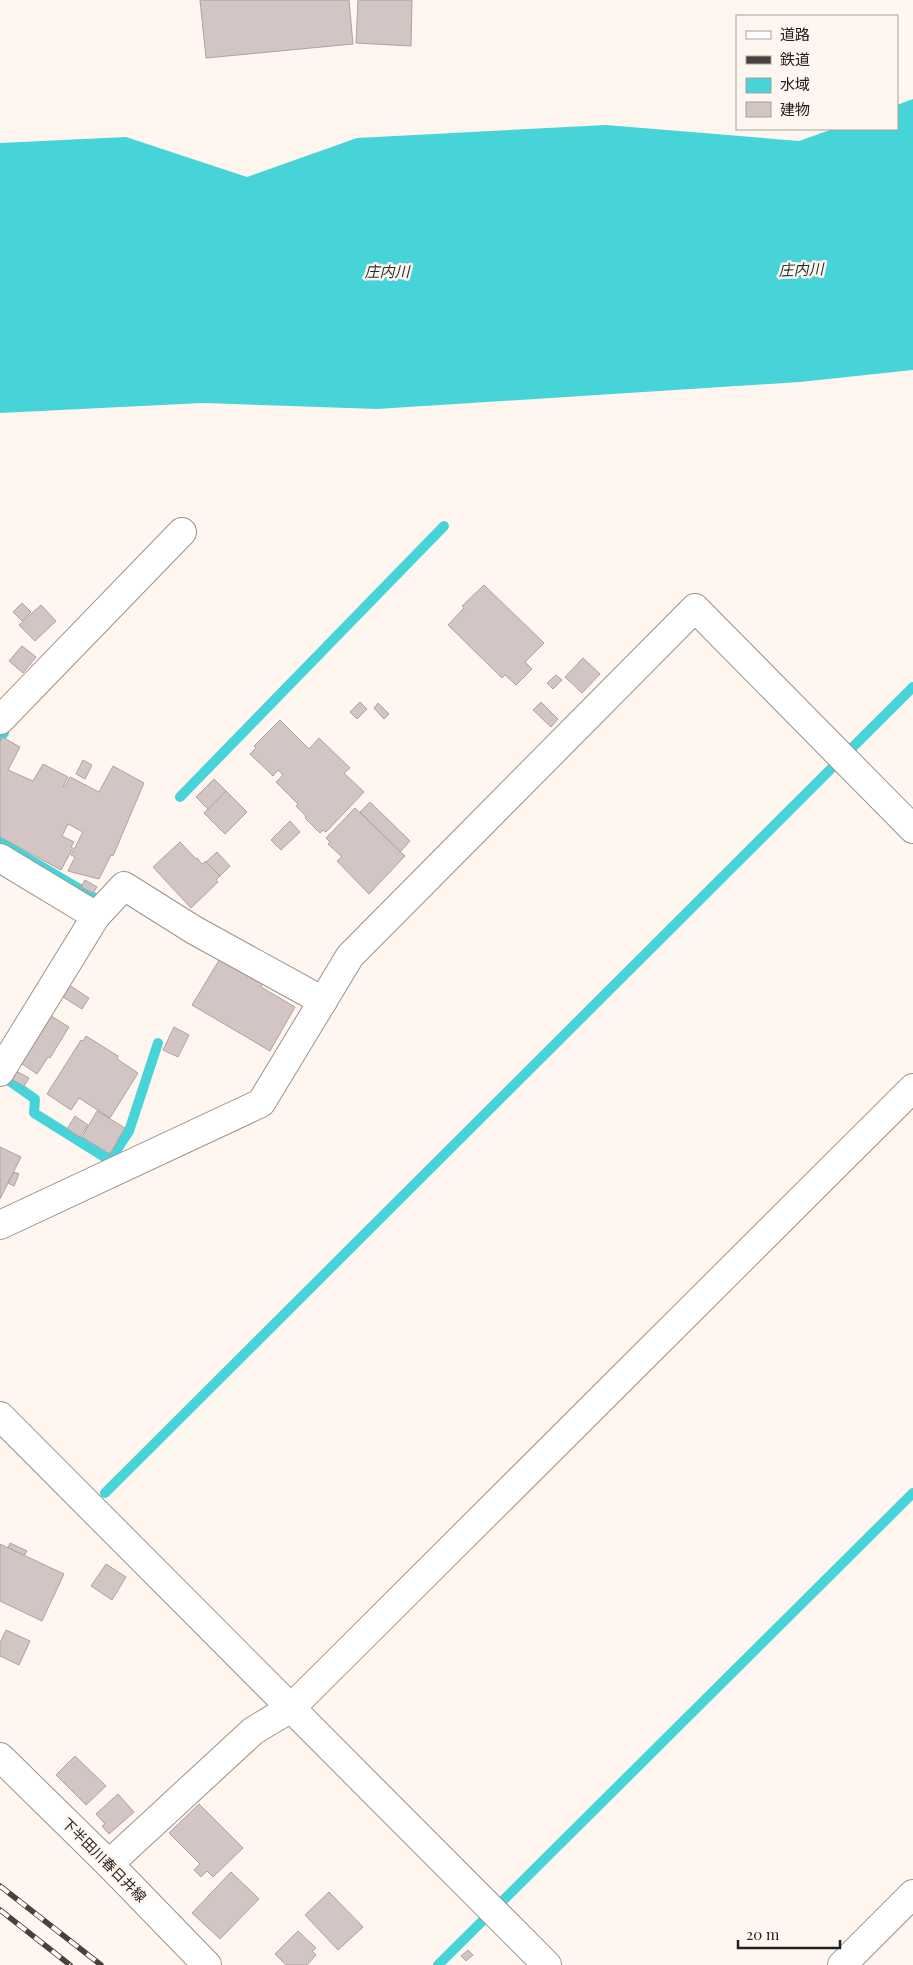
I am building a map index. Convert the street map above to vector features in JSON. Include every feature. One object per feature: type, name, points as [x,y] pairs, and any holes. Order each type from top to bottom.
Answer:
[{"type":"street","points":[[0,720],[182,532]]},
{"type":"street","points":[[0,1225],[261,1102],[350,956],[695,608],[913,829]]},
{"type":"street","points":[[0,858],[96,916]]},
{"type":"street","points":[[0,1072],[96,916],[124,886],[194,930],[323,1001]]},
{"type":"street","points":[[109,1864],[253,1731],[290,1708],[913,1088]]},
{"type":"street","points":[[0,1416],[547,1965]]},
{"type":"street","name":"下半田川春日井線","points":[[0,1757],[109,1864],[207,1965]]},
{"type":"street","points":[[842,1965],[913,1894]]},
{"type":"water","name":"庄内川","points":[[913,99],[913,370],[800,382],[377,409],[202,403],[0,413],[0,143],[126,137],[247,177],[357,138],[606,125],[799,141],[830,130],[898,130],[898,105]]},
{"type":"building","points":[[200,0],[349,0],[353,44],[206,58]]},
{"type":"building","points":[[358,0],[412,0],[411,46],[356,43]]},
{"type":"building","points":[[484,585],[544,643],[525,662],[532,669],[516,685],[505,675],[502,678],[448,625],[464,608],[462,606]]},
{"type":"building","points":[[22,603],[31,612],[22,621],[13,612]]},
{"type":"building","points":[[41,605],[56,621],[35,641],[19,625]]},
{"type":"building","points":[[22,646],[36,657],[23,673],[9,661]]},
{"type":"building","points":[[583,658],[600,674],[582,693],[565,677]]},
{"type":"building","points":[[556,675],[562,680],[553,689],[547,683]]},
{"type":"building","points":[[360,702],[367,709],[357,719],[350,712]]},
{"type":"building","points":[[541,702],[558,719],[551,727],[533,710]]},
{"type":"building","points":[[378,703],[389,714],[384,719],[374,708]]},
{"type":"building","points":[[280,720],[309,749],[319,738],[350,768],[344,773],[364,792],[326,832],[323,830],[320,833],[305,818],[306,816],[296,806],[298,804],[276,782],[283,775],[278,770],[273,776],[250,754],[256,748],[254,746]]},
{"type":"building","points":[[2,737],[20,747],[8,770],[33,781],[43,764],[68,777],[63,787],[65,787],[70,777],[99,792],[113,766],[144,783],[113,856],[111,855],[99,879],[68,871],[75,857],[71,855],[83,832],[68,824],[62,836],[74,842],[71,847],[73,848],[61,870],[0,837],[0,742]]},
{"type":"building","points":[[83,760],[92,765],[85,779],[76,774]]},
{"type":"building","points":[[214,779],[226,791],[208,809],[196,797]]},
{"type":"building","points":[[226,791],[247,812],[225,834],[204,813]]},
{"type":"building","points":[[370,802],[410,841],[400,852],[360,812]]},
{"type":"building","points":[[355,808],[405,856],[369,894],[337,861],[342,857],[328,844],[330,842],[326,838]]},
{"type":"building","points":[[290,821],[300,832],[281,850],[271,840]]},
{"type":"building","points":[[180,842],[196,859],[202,864],[206,861],[220,876],[216,880],[218,882],[191,908],[153,867]]},
{"type":"building","points":[[217,852],[230,866],[220,876],[206,862]]},
{"type":"building","points":[[85,880],[97,887],[93,893],[81,887]]},
{"type":"building","points":[[221,957],[263,982],[261,987],[295,1007],[270,1051],[192,1005]]},
{"type":"building","points":[[66,983],[89,998],[82,1009],[60,995]]},
{"type":"building","points":[[45,1012],[69,1027],[50,1058],[48,1057],[37,1074],[15,1059]]},
{"type":"building","points":[[174,1027],[189,1035],[178,1057],[163,1050]]},
{"type":"building","points":[[86,1036],[118,1056],[117,1059],[138,1073],[110,1118],[79,1098],[71,1110],[47,1094],[81,1040],[83,1041]]},
{"type":"building","points":[[16,1071],[29,1078],[24,1086],[11,1079]]},
{"type":"building","points":[[97,1111],[125,1128],[110,1154],[82,1137]]},
{"type":"building","points":[[75,1116],[88,1125],[80,1137],[67,1129]]},
{"type":"building","points":[[0,1147],[21,1157],[0,1199]]},
{"type":"building","points":[[14,1172],[19,1174],[14,1186],[8,1183]]},
{"type":"building","points":[[10,1543],[27,1551],[24,1556],[8,1548]]},
{"type":"building","points":[[0,1544],[64,1574],[42,1621],[0,1601]]},
{"type":"building","points":[[106,1564],[126,1577],[112,1600],[91,1586]]},
{"type":"building","points":[[6,1630],[30,1641],[19,1665],[0,1656],[0,1643]]},
{"type":"building","points":[[75,1756],[106,1786],[86,1805],[56,1775]]},
{"type":"building","points":[[118,1794],[134,1812],[109,1834],[102,1826],[105,1824],[96,1814]]},
{"type":"building","points":[[199,1804],[243,1848],[213,1877],[207,1871],[201,1877],[194,1870],[200,1864],[169,1833]]},
{"type":"building","points":[[231,1872],[259,1899],[220,1939],[192,1913]]},
{"type":"building","points":[[329,1892],[363,1927],[338,1950],[305,1915]]},
{"type":"building","points":[[298,1931],[316,1948],[312,1951],[316,1955],[307,1965],[286,1965],[275,1954]]},
{"type":"building","points":[[468,1950],[473,1955],[466,1961],[461,1956]]},
{"type":"waterway","points":[[180,797],[444,526]]},
{"type":"waterway","points":[[105,1493],[913,687]]},
{"type":"waterway","points":[[0,737],[4,733]]},
{"type":"waterway","points":[[0,842],[100,901]]},
{"type":"waterway","points":[[5,1078],[35,1099],[34,1113],[106,1158],[116,1151],[129,1131],[158,1043]]},
{"type":"waterway","points":[[438,1965],[913,1493]]},
{"type":"railway","points":[[0,1886],[101,1965]]},
{"type":"railway","points":[[0,1910],[70,1965]]}]
